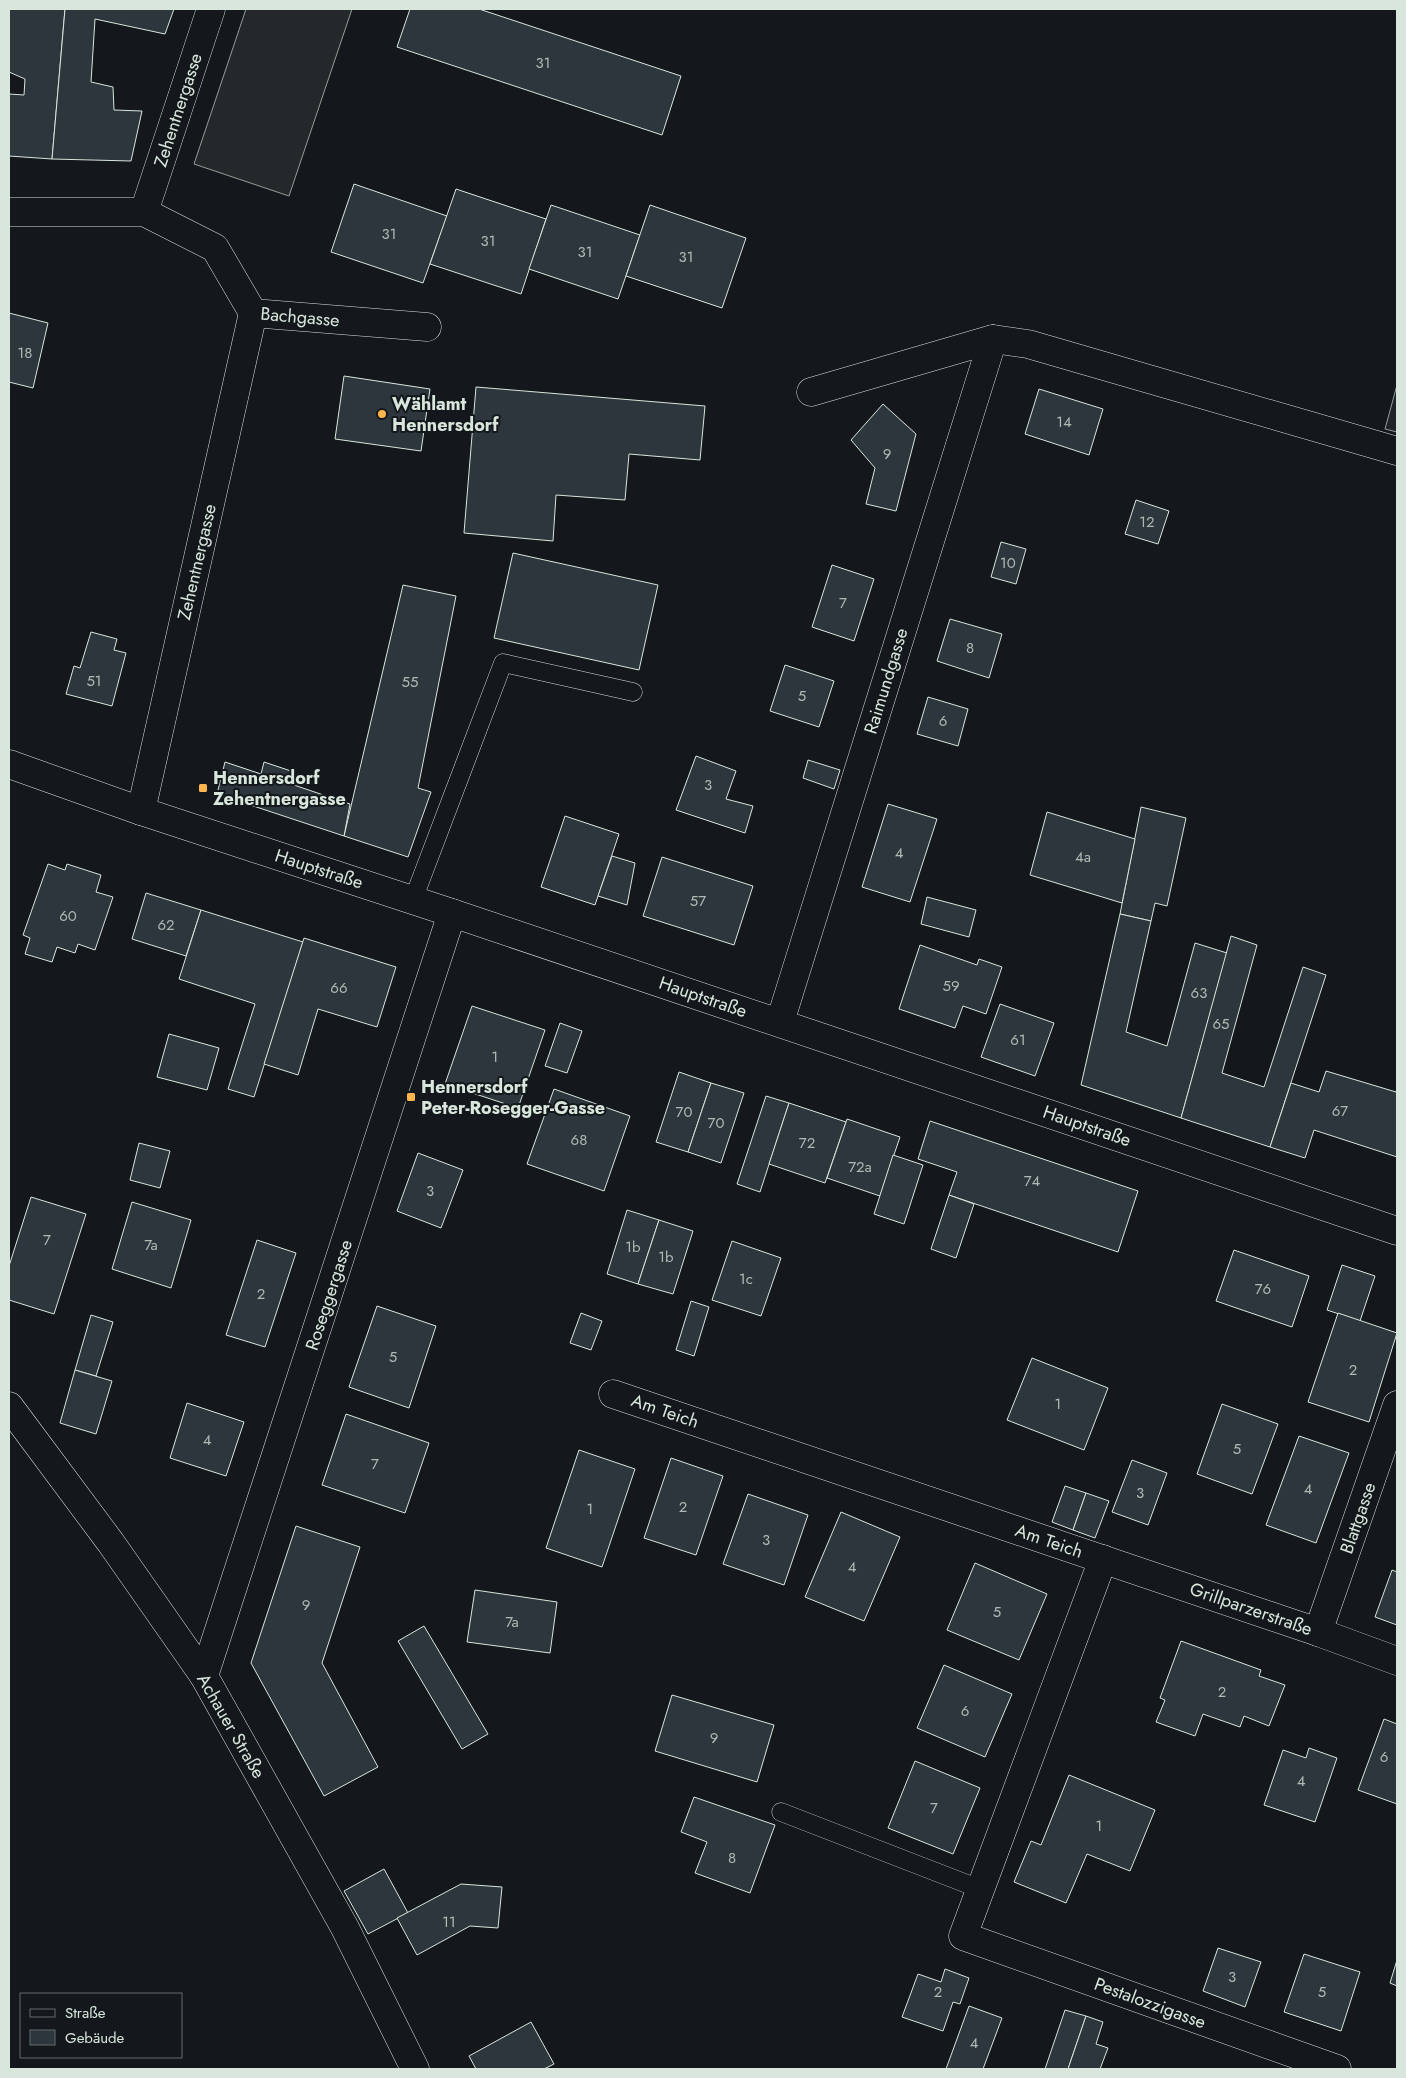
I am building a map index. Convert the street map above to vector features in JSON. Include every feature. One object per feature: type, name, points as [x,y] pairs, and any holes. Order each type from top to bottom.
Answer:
[{"type":"street","name":"Zehentnergasse","points":[[144,212],[211,9]]},
{"type":"street","name":"Bachgasse","points":[[9,212],[144,212],[215,248],[253,314],[427,327]]},
{"type":"street","name":"Zehentnergasse","points":[[142,811],[253,314]]},
{"type":"street","points":[[811,392],[993,339],[1038,347],[1397,451]]},
{"type":"street","name":"Raimundgasse","points":[[780,1022],[993,339]]},
{"type":"street","name":"Hauptstraße","points":[[9,764],[142,811],[780,1022],[1397,1231]]},
{"type":"street","name":"Roseggergasse","points":[[204,1676],[452,913]]},
{"type":"street","name":"Am Teich","points":[[613,1394],[1103,1559],[963,1936]]},
{"type":"street","name":"Blattgasse","points":[[1318,1632],[1397,1405]]},
{"type":"street","name":"Achauer Straße","points":[[9,1406],[111,1543],[204,1676],[345,1928],[416,2069]]},
{"type":"street","name":"Grillparzerstraße","points":[[1103,1559],[1318,1632],[1397,1661]]},
{"type":"street","name":"Pestalozzigasse","points":[[963,1936],[1337,2069]]},
{"type":"lane","points":[[413,900],[502,664],[634,692]]},
{"type":"lane","points":[[781,1812],[980,1890]]},
{"type":"shaded area","points":[[246,9],[352,9],[289,196],[194,164]]},
{"type":"shaded area","points":[[1397,385],[1397,432],[1385,429]]},
{"type":"building","points":[[9,9],[65,9],[52,159],[9,156],[9,94],[24,95],[25,79],[9,72]]},
{"type":"building","points":[[65,9],[174,9],[165,34],[95,19],[91,82],[113,87],[114,110],[142,111],[131,161],[52,159]]},
{"type":"building","points":[[410,9],[479,9],[681,76],[662,135],[397,47]]},
{"type":"building","points":[[354,184],[447,216],[423,283],[331,252]]},
{"type":"building","points":[[456,189],[546,219],[521,294],[430,264]]},
{"type":"building","points":[[551,205],[640,235],[618,299],[529,269]]},
{"type":"building","points":[[650,205],[746,238],[722,308],[626,276]]},
{"type":"building","points":[[9,313],[48,323],[33,388],[9,382]]},
{"type":"building","name":"Wählamt Hennersdorf","points":[[344,376],[430,389],[421,451],[335,439]]},
{"type":"building","points":[[476,387],[705,406],[700,460],[629,454],[625,500],[556,495],[553,541],[464,533]]},
{"type":"building","points":[[1039,389],[1103,409],[1089,455],[1025,434]]},
{"type":"building","points":[[883,404],[916,434],[896,511],[866,504],[875,468],[851,440]]},
{"type":"building","points":[[1136,500],[1169,511],[1158,544],[1125,534]]},
{"type":"building","points":[[1001,542],[1026,549],[1016,584],[991,577]]},
{"type":"building","points":[[513,553],[658,585],[639,670],[494,638]]},
{"type":"building","points":[[832,565],[874,579],[854,641],[812,627]]},
{"type":"building","points":[[403,585],[456,596],[418,788],[431,792],[408,857],[344,836]]},
{"type":"building","points":[[950,619],[1002,634],[989,678],[937,661]]},
{"type":"building","points":[[91,632],[117,639],[114,650],[126,653],[112,706],[66,694],[74,666],[80,668]]},
{"type":"building","points":[[785,665],[834,681],[819,727],[770,711]]},
{"type":"building","points":[[928,697],[968,709],[958,746],[917,734]]},
{"type":"building","points":[[696,756],[736,771],[726,799],[753,806],[745,833],[676,810]]},
{"type":"building","points":[[808,760],[840,770],[834,789],[803,778]]},
{"type":"building","points":[[225,762],[261,774],[264,762],[291,771],[288,783],[350,804],[344,836],[217,794]]},
{"type":"building","points":[[888,804],[937,819],[910,902],[862,887]]},
{"type":"building","points":[[1141,807],[1186,818],[1167,906],[1155,903],[1151,921],[1120,914]]},
{"type":"building","points":[[1047,812],[1135,839],[1122,903],[1030,875]]},
{"type":"building","points":[[565,816],[619,834],[595,905],[541,887]]},
{"type":"building","points":[[612,856],[635,863],[627,905],[598,896]]},
{"type":"building","points":[[662,857],[753,886],[734,945],[643,916]]},
{"type":"building","points":[[48,864],[65,870],[67,864],[101,875],[96,892],[113,897],[95,950],[78,944],[75,953],[57,947],[52,962],[25,954],[30,938],[23,935]]},
{"type":"building","points":[[146,893],[201,910],[186,956],[132,939]]},
{"type":"building","points":[[927,897],[976,910],[969,937],[921,924]]},
{"type":"building","points":[[201,910],[303,942],[254,1097],[228,1089],[255,1004],[179,979]]},
{"type":"building","points":[[1120,914],[1151,921],[1126,1032],[1167,1046],[1195,943],[1227,953],[1181,1118],[1081,1085]]},
{"type":"building","points":[[1231,936],[1257,945],[1222,1073],[1264,1087],[1303,967],[1326,975],[1270,1147],[1181,1118]]},
{"type":"building","points":[[304,938],[396,967],[377,1027],[318,1009],[298,1075],[264,1064]]},
{"type":"building","points":[[920,945],[977,965],[979,959],[1002,967],[986,1014],[963,1006],[955,1028],[899,1009]]},
{"type":"building","points":[[1000,1004],[1054,1023],[1035,1076],[981,1057]]},
{"type":"building","points":[[472,1006],[545,1030],[518,1108],[445,1084]]},
{"type":"building","points":[[560,1023],[582,1031],[567,1073],[545,1066]]},
{"type":"building","points":[[169,1034],[219,1048],[207,1090],[157,1077]]},
{"type":"building","points":[[1326,1071],[1396,1092],[1397,1089],[1397,1157],[1314,1130],[1305,1158],[1270,1147],[1291,1083],[1319,1092]]},
{"type":"building","points":[[679,1072],[711,1083],[688,1152],[656,1142]]},
{"type":"building","points":[[711,1083],[744,1093],[721,1163],[688,1152]]},
{"type":"building","points":[[554,1089],[630,1116],[604,1191],[527,1164]]},
{"type":"building","points":[[766,1096],[789,1103],[760,1192],[737,1184]]},
{"type":"building","points":[[789,1103],[846,1122],[825,1183],[769,1164]]},
{"type":"building","points":[[847,1119],[900,1137],[880,1196],[827,1178]]},
{"type":"building","points":[[930,1121],[1138,1191],[1118,1252],[949,1195],[957,1172],[918,1159]]},
{"type":"building","points":[[139,1143],[170,1151],[160,1188],[130,1180]]},
{"type":"building","points":[[418,1153],[463,1170],[441,1228],[397,1211]]},
{"type":"building","points":[[893,1155],[923,1165],[904,1224],[874,1214]]},
{"type":"building","points":[[949,1195],[974,1204],[956,1258],[931,1249]]},
{"type":"building","points":[[31,1197],[86,1214],[54,1314],[9,1300],[9,1266]]},
{"type":"building","points":[[132,1202],[191,1220],[171,1288],[112,1269]]},
{"type":"building","points":[[627,1210],[659,1220],[638,1284],[607,1274]]},
{"type":"building","points":[[659,1220],[693,1231],[673,1294],[638,1284]]},
{"type":"building","points":[[257,1240],[296,1253],[265,1347],[226,1335]]},
{"type":"building","points":[[732,1241],[781,1258],[761,1316],[712,1300]]},
{"type":"building","points":[[1234,1250],[1309,1276],[1292,1327],[1216,1301]]},
{"type":"building","points":[[1342,1265],[1375,1276],[1360,1321],[1327,1310]]},
{"type":"building","points":[[691,1301],[709,1307],[694,1356],[676,1350]]},
{"type":"building","points":[[377,1306],[436,1326],[409,1408],[349,1387]]},
{"type":"building","points":[[581,1313],[602,1321],[591,1350],[570,1343]]},
{"type":"building","points":[[1338,1313],[1397,1333],[1369,1422],[1308,1402]]},
{"type":"building","points":[[91,1315],[113,1322],[96,1376],[75,1370]]},
{"type":"building","points":[[1032,1358],[1108,1388],[1084,1450],[1007,1420]]},
{"type":"building","points":[[75,1370],[112,1381],[96,1434],[60,1423]]},
{"type":"building","points":[[187,1403],[244,1422],[226,1476],[170,1458]]},
{"type":"building","points":[[1222,1404],[1278,1424],[1252,1494],[1197,1474]]},
{"type":"building","points":[[346,1414],[429,1443],[405,1513],[322,1485]]},
{"type":"building","points":[[1299,1436],[1349,1453],[1316,1543],[1266,1525]]},
{"type":"building","points":[[579,1450],[635,1469],[602,1567],[546,1548]]},
{"type":"building","points":[[671,1458],[723,1476],[696,1555],[644,1538]]},
{"type":"building","points":[[1132,1460],[1167,1473],[1148,1525],[1112,1512]]},
{"type":"building","points":[[1065,1486],[1086,1493],[1073,1530],[1052,1522]]},
{"type":"building","points":[[1086,1493],[1109,1501],[1095,1538],[1073,1530]]},
{"type":"building","points":[[748,1494],[808,1515],[784,1585],[723,1564]]},
{"type":"building","points":[[841,1512],[900,1537],[864,1621],[805,1597]]},
{"type":"building","points":[[296,1526],[360,1547],[322,1663],[378,1767],[324,1796],[251,1663]]},
{"type":"building","points":[[975,1563],[1047,1594],[1019,1660],[947,1630]]},
{"type":"building","points":[[1392,1570],[1397,1572],[1397,1625],[1375,1617]]},
{"type":"building","points":[[475,1590],[557,1602],[550,1653],[467,1642]]},
{"type":"building","points":[[424,1626],[488,1734],[462,1749],[398,1641]]},
{"type":"building","points":[[1181,1641],[1261,1670],[1259,1676],[1285,1685],[1269,1726],[1244,1716],[1240,1727],[1203,1714],[1195,1736],[1156,1722],[1165,1700],[1160,1698]]},
{"type":"building","points":[[944,1665],[1012,1694],[985,1757],[917,1728]]},
{"type":"building","points":[[672,1695],[774,1725],[757,1782],[655,1751]]},
{"type":"building","points":[[1384,1719],[1397,1724],[1397,1804],[1358,1790]]},
{"type":"building","points":[[1309,1748],[1337,1758],[1315,1822],[1264,1805],[1283,1750],[1306,1758]]},
{"type":"building","points":[[915,1761],[980,1788],[953,1854],[888,1828]]},
{"type":"building","points":[[1069,1775],[1155,1810],[1130,1871],[1087,1854],[1066,1903],[1014,1882],[1031,1841],[1041,1845]]},
{"type":"building","points":[[694,1797],[775,1825],[750,1893],[695,1873],[707,1842],[681,1832]]},
{"type":"building","points":[[384,1869],[408,1913],[368,1934],[344,1891]]},
{"type":"building","points":[[461,1884],[502,1887],[498,1928],[470,1926],[417,1955],[397,1918]]},
{"type":"building","points":[[1218,1948],[1261,1962],[1245,2007],[1203,1991]]},
{"type":"building","points":[[1304,1954],[1360,1972],[1341,2031],[1284,2012]]},
{"type":"building","points":[[1397,1960],[1397,1986],[1390,1983]]},
{"type":"building","points":[[945,1969],[969,1978],[960,2004],[953,2002],[943,2031],[902,2017],[918,1974],[941,1982]]},
{"type":"building","points":[[969,2006],[1002,2018],[983,2069],[946,2069]]},
{"type":"building","points":[[1065,2010],[1086,2016],[1068,2069],[1045,2069]]},
{"type":"building","points":[[1086,2016],[1103,2022],[1096,2044],[1108,2048],[1100,2069],[1068,2069]]},
{"type":"building","points":[[531,2022],[554,2064],[544,2069],[476,2069],[469,2056]]},
{"type":"place","name":"Wählamt Hennersdorf","points":[[382,414]]},
{"type":"place","name":"Hennersdorf Zehentnergasse","points":[[203,788]]},
{"type":"place","name":"Hennersdorf Peter-Rosegger-Gasse","points":[[411,1097]]}]
